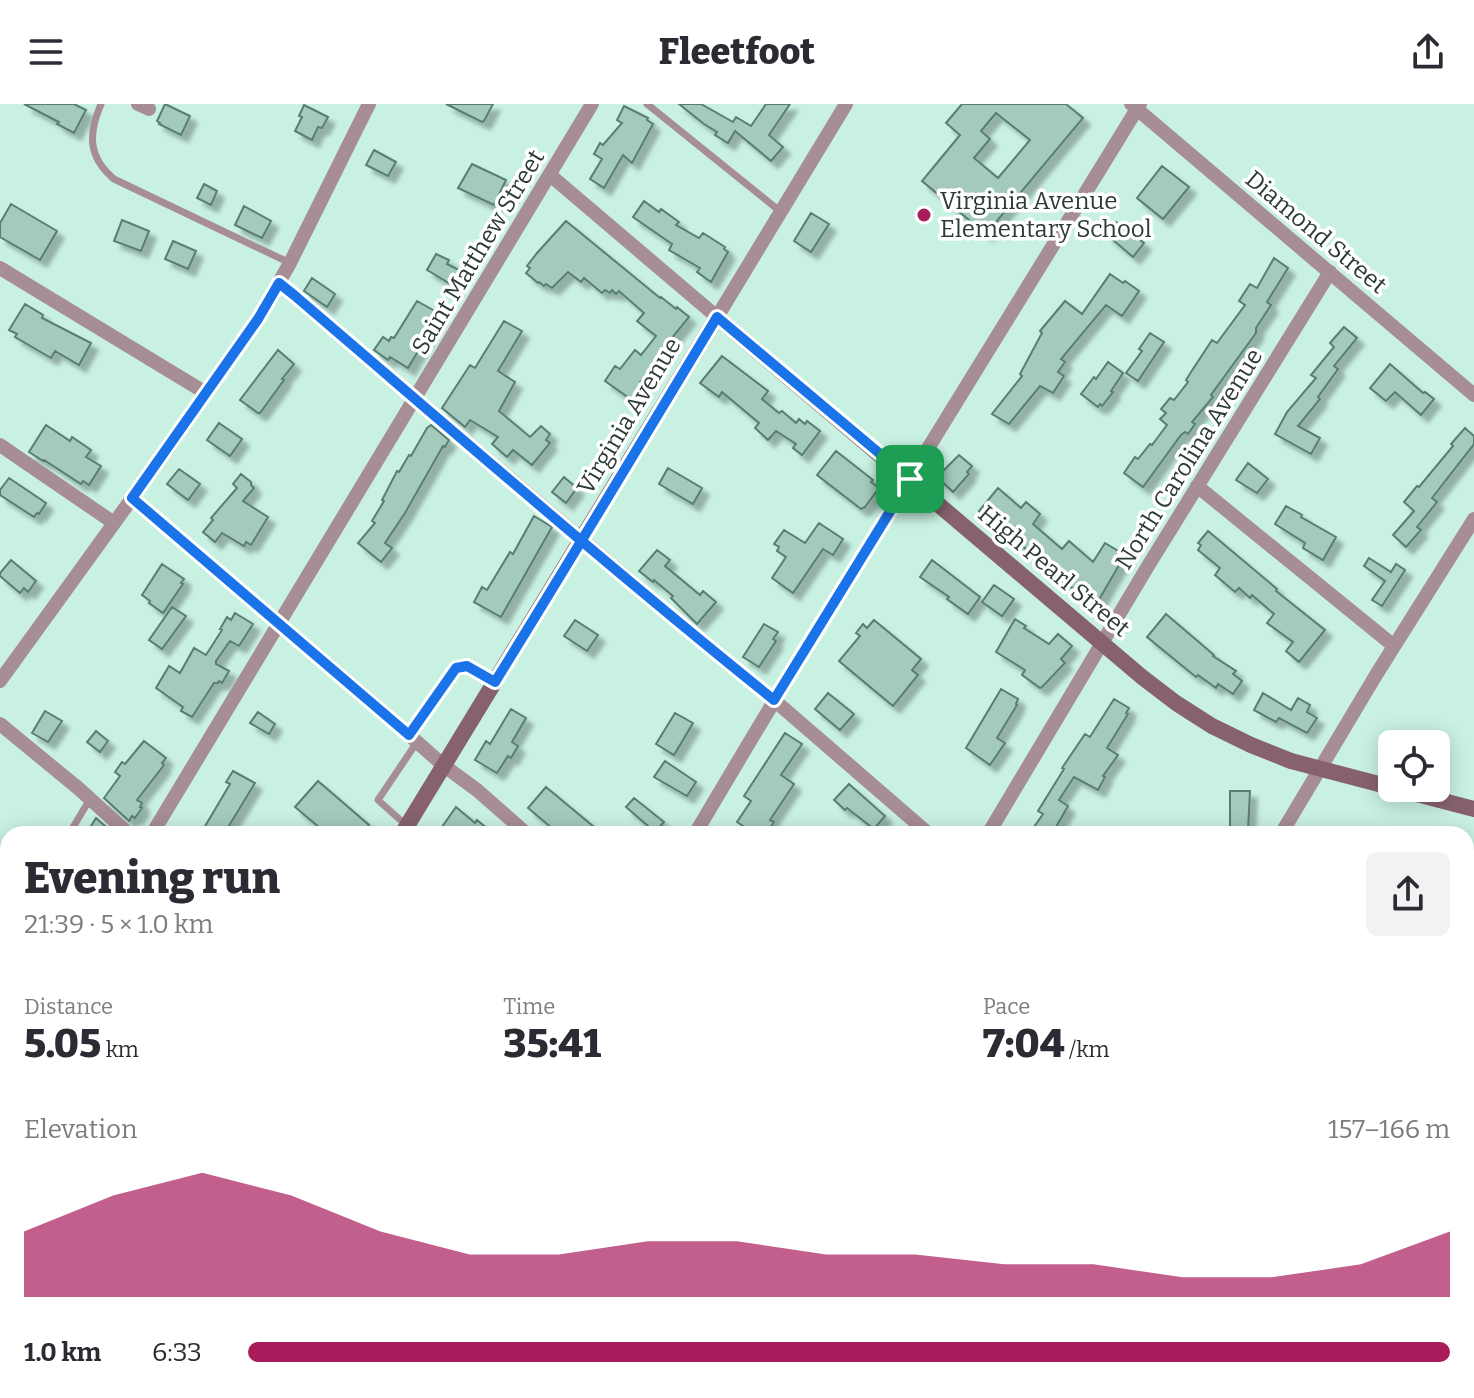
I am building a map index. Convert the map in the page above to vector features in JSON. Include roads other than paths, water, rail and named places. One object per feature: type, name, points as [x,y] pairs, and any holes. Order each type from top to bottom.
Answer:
[{"type":"street","points":[[0,681],[258,319],[290,263],[369,104]]},
{"type":"street","name":"Virginia Avenue","points":[[406,826],[846,104]]},
{"type":"street","name":"Saint Matthew Street","points":[[157,826],[550,175],[588,105]]},
{"type":"street","points":[[700,826],[1136,105]]},
{"type":"street","name":"Diamond Street","points":[[1136,105],[1473,394]]},
{"type":"street","name":"High Pearl Street","points":[[550,175],[1165,694],[1212,726],[1264,751],[1320,769],[1474,809]]},
{"type":"street","points":[[0,268],[206,393]]},
{"type":"street","name":"North Carolina Avenue","points":[[993,826],[1330,272]]},
{"type":"street","points":[[279,283],[920,826]]},
{"type":"street","points":[[0,445],[114,523]]},
{"type":"street","points":[[1197,486],[1394,646]]},
{"type":"street","points":[[132,498],[518,826]]},
{"type":"street","points":[[1286,826],[1474,519]]},
{"type":"street","points":[[0,724],[120,826]]},
{"type":"lane","points":[[101,104],[94,119],[93,149],[104,170],[114,179],[290,263]]},
{"type":"lane","points":[[647,104],[781,212]]},
{"type":"lane","points":[[401,826],[378,800],[456,668],[467,666],[495,682]]},
{"type":"lane","points":[[74,826],[90,799]]},
{"type":"place","name":"Virginia Avenue Elementary School","points":[[924,215]]}]
